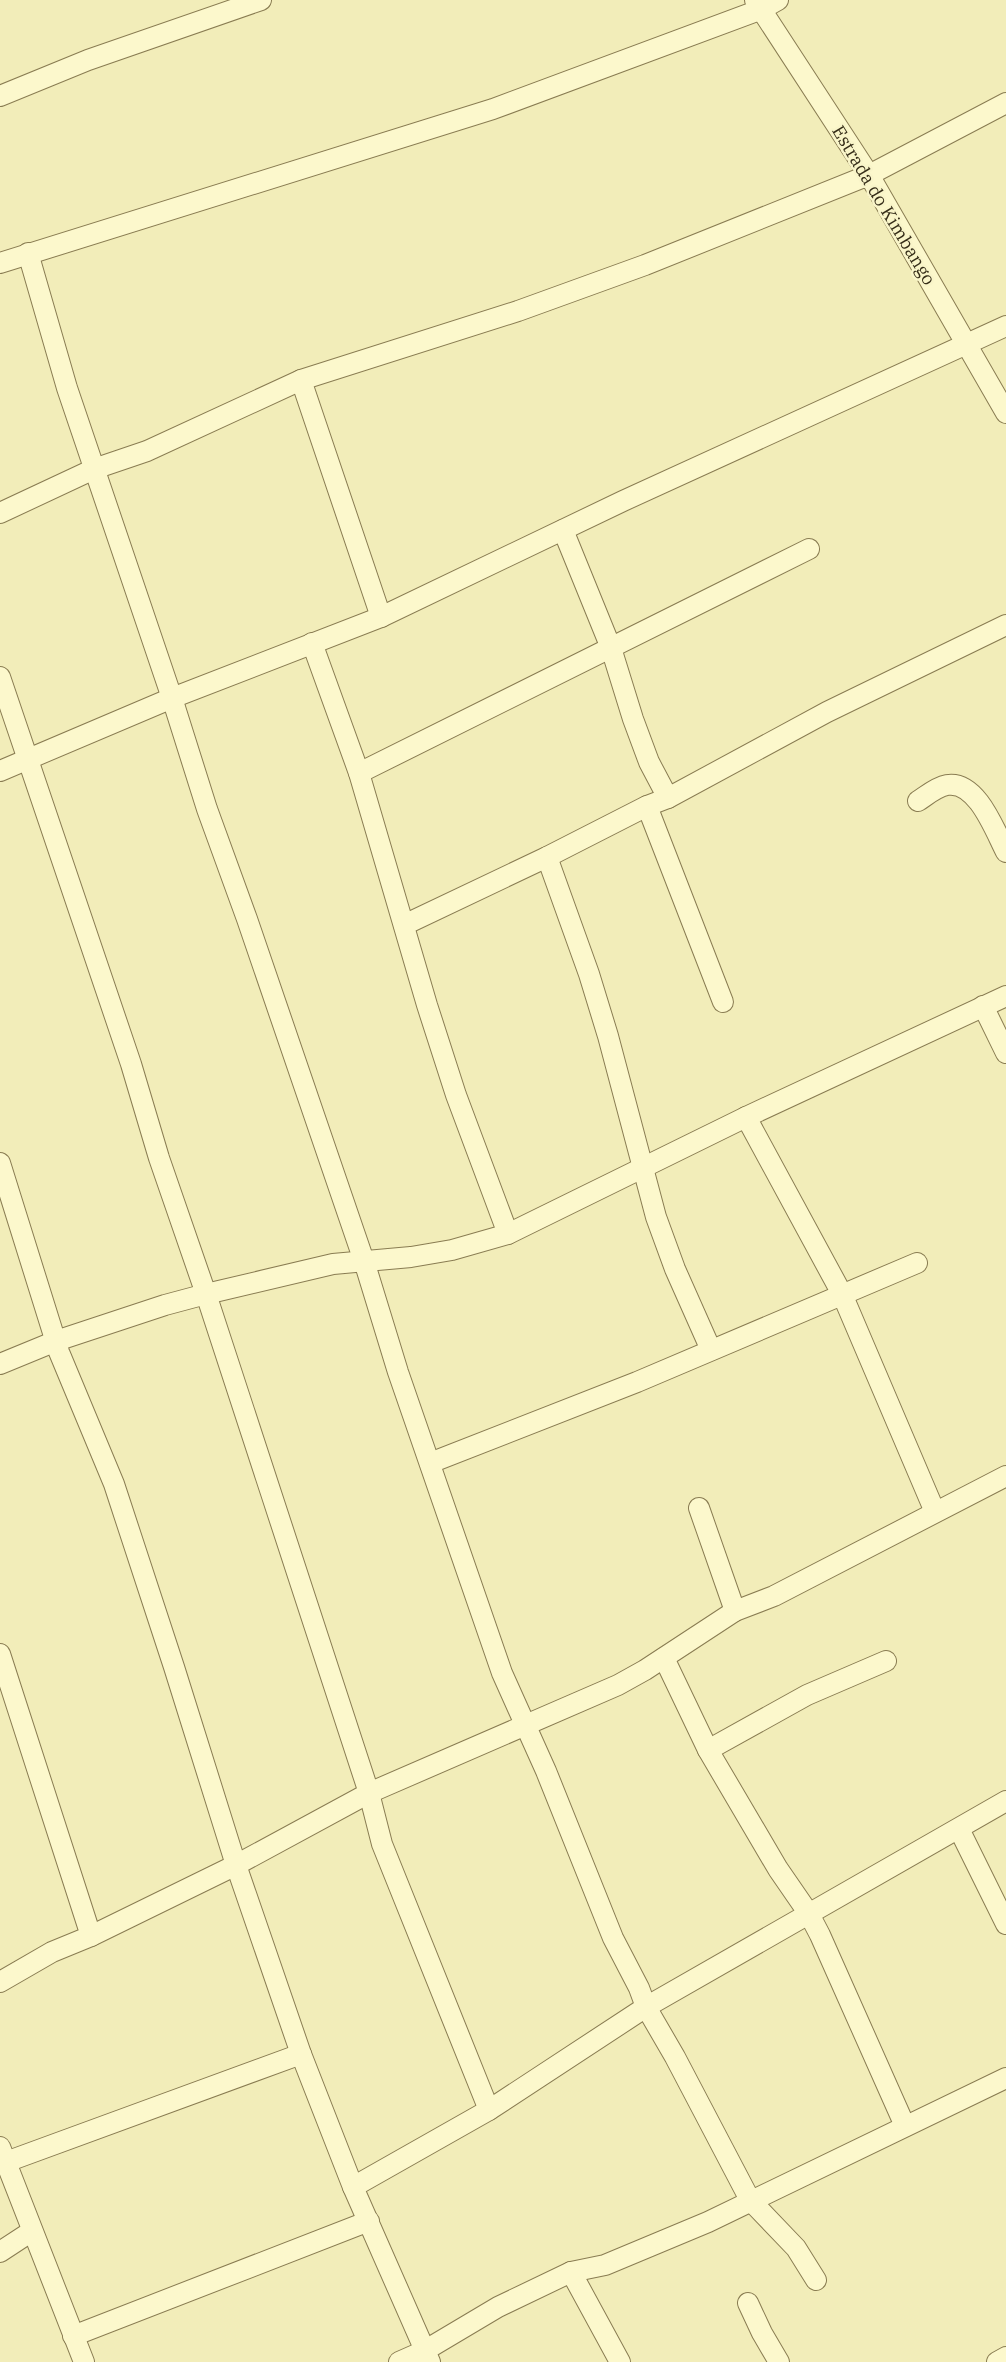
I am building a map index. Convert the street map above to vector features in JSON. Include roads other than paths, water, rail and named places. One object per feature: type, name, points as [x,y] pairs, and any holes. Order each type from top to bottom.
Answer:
[{"type":"street","points":[[0,96],[88,60],[261,0]]},
{"type":"street","points":[[0,263],[493,109],[765,3]]},
{"type":"street","name":"Estrada do Kimbango","points":[[765,3],[869,176],[1006,413]]},
{"type":"street","points":[[0,513],[94,469],[147,451],[301,380],[528,308],[645,265],[869,176],[1006,103]]},
{"type":"street","points":[[28,253],[67,388],[172,698],[207,809],[247,918],[364,1260],[398,1372],[502,1673],[613,1938],[639,1988],[646,2007],[675,2057],[750,2200],[796,2248],[816,2280]]},
{"type":"street","points":[[0,771],[172,698],[381,617],[563,530],[1006,327]]},
{"type":"street","points":[[301,380],[381,617]]},
{"type":"street","points":[[563,530],[611,648],[649,762],[668,798]]},
{"type":"street","points":[[359,773],[809,549]]},
{"type":"street","points":[[404,925],[547,857],[647,806],[668,798],[827,712],[1006,625]]},
{"type":"street","points":[[312,643],[359,773],[427,1005],[456,1095],[508,1234]]},
{"type":"street","points":[[0,677],[131,1064],[159,1158],[206,1294],[369,1793],[382,1844],[489,2110]]},
{"type":"street","points":[[918,801],[947,785],[956,785],[965,789],[981,804],[1006,852]]},
{"type":"street","points":[[647,806],[723,1002]]},
{"type":"street","points":[[547,857],[589,974],[644,1168],[648,1191],[671,1259],[711,1350]]},
{"type":"street","points":[[0,1364],[56,1341],[206,1294],[302,1270],[452,1250],[508,1234],[746,1117],[1006,996]]},
{"type":"street","points":[[983,1006],[1006,1053]]},
{"type":"street","points":[[746,1117],[842,1294],[936,1512]]},
{"type":"street","points":[[0,1163],[56,1341],[114,1484],[171,1656],[236,1865],[301,2054],[353,2187],[427,2356]]},
{"type":"street","points":[[430,1463],[638,1382],[917,1263]]},
{"type":"street","points":[[0,1982],[52,1952],[91,1936],[236,1865],[369,1793],[618,1685],[735,1611],[774,1596],[1006,1476]]},
{"type":"street","points":[[699,1508],[735,1611]]},
{"type":"street","points":[[0,1654],[91,1936]]},
{"type":"street","points":[[664,1658],[708,1750],[778,1869],[809,1914],[905,2126]]},
{"type":"street","points":[[708,1750],[807,1695],[886,1661]]},
{"type":"street","points":[[353,2187],[489,2110],[646,2007],[1006,1801]]},
{"type":"street","points":[[959,1828],[1006,1924]]},
{"type":"street","points":[[84,2362],[3,2154],[301,2054]]},
{"type":"street","points":[[399,2362],[427,2356],[498,2307],[571,2272],[605,2265],[708,2222],[1006,2078]]},
{"type":"street","points":[[73,2336],[369,2221]]},
{"type":"street","points":[[0,2252],[32,2231]]},
{"type":"street","points":[[571,2272],[620,2362]]},
{"type":"street","points":[[748,2303],[779,2362]]},
{"type":"street","points":[[997,2362],[1006,2357]]}]
